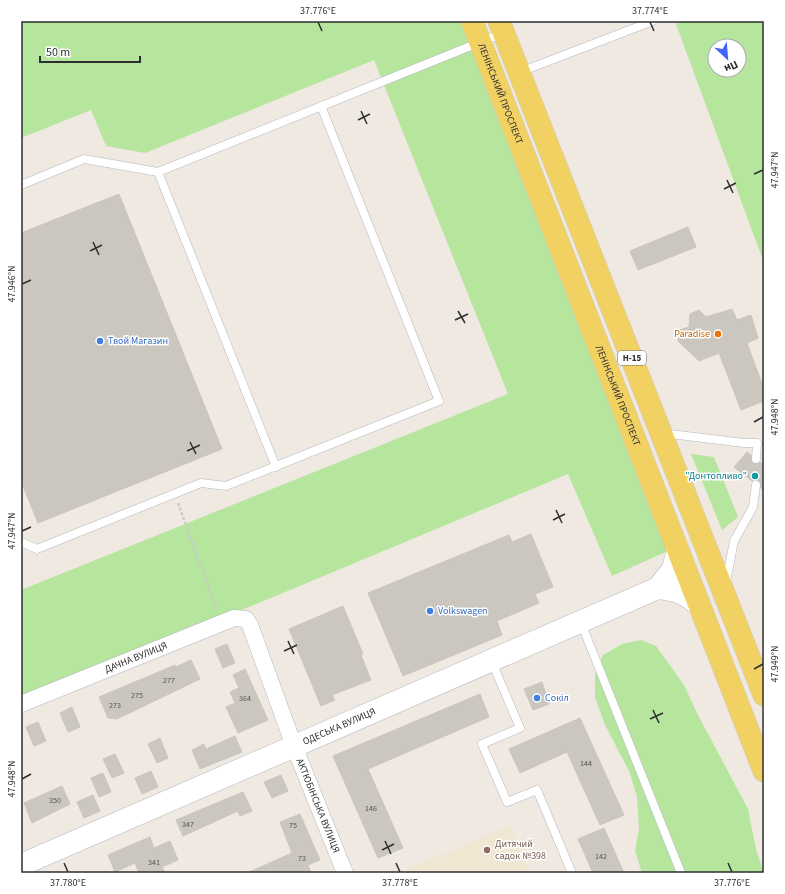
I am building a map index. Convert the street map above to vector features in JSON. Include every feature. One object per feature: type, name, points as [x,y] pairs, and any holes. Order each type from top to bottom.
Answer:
[{"type":"main road","name":"ЛЕНІНСЬКИЙ ПРОСПЕКТ","points":[[472,21],[764,770]]},
{"type":"main road","name":"Н-15","points":[[502,27],[764,695]]},
{"type":"main road","points":[[739,706],[764,695]]},
{"type":"street","name":"ОДЕСЬКА ВУЛИЦЯ","points":[[21,865],[294,746],[492,662],[658,588],[673,569],[678,549]]},
{"type":"street","points":[[658,588],[673,590],[686,595],[700,606]]},
{"type":"street","name":"ДАЧНА ВУЛИЦЯ","points":[[21,704],[222,623],[240,618],[246,620],[250,625]]},
{"type":"street","name":"АКТЮБІНСЬКА ВУЛИЦЯ","points":[[250,625],[294,746],[345,873]]},
{"type":"lane","points":[[519,73],[653,21]]},
{"type":"lane","points":[[21,185],[84,159],[158,172],[480,42],[502,27]]},
{"type":"lane","points":[[21,542],[38,549],[201,483],[226,486],[439,401],[321,106]]},
{"type":"lane","points":[[158,172],[276,467]]},
{"type":"lane","points":[[661,433],[744,443],[756,443],[756,459]]},
{"type":"lane","points":[[725,595],[734,541],[753,507],[756,484]]},
{"type":"lane","points":[[580,622],[681,873]]},
{"type":"lane","points":[[492,662],[520,728],[482,744],[507,802],[537,790],[572,873]]},
{"type":"path","points":[[174,494],[222,623]]},
{"type":"shaded area","name":"Дитячий садок №398","points":[[510,826],[529,873],[398,873]]},
{"type":"green space","points":[[21,21],[460,21],[670,550],[612,576],[568,474],[21,702],[21,590],[508,394],[374,60],[145,153],[106,146],[91,110],[21,138]]},
{"type":"green space","points":[[683,21],[764,21],[764,263],[676,24]]},
{"type":"green space","points":[[691,454],[714,457],[738,517],[722,530]]},
{"type":"green space","points":[[641,640],[656,646],[684,685],[697,713],[748,809],[756,849],[764,873],[642,873],[635,851],[639,829],[637,797],[630,773],[605,725],[595,697],[595,675],[603,655],[622,644]]},
{"type":"building","name":"Твой Магазин","points":[[119,194],[222,449],[38,523],[21,481],[21,233]]},
{"type":"building","points":[[688,227],[696,247],[638,270],[630,251]]},
{"type":"building","points":[[732,309],[737,320],[751,315],[758,338],[747,343],[764,389],[764,401],[741,410],[719,353],[699,361],[678,341],[679,330],[689,327],[690,314],[699,310],[706,317]]},
{"type":"building","name":"\"Донтопливо\"","points":[[747,452],[751,455],[753,463],[756,464],[760,462],[764,465],[764,491],[761,488],[759,480],[752,481],[734,467]]},
{"type":"building","points":[[531,534],[553,587],[535,594],[539,603],[497,621],[502,635],[403,676],[368,593],[509,535],[512,542]]},
{"type":"building","points":[[343,606],[363,654],[361,655],[371,680],[332,695],[335,700],[321,706],[289,629]]},
{"type":"building","points":[[227,644],[235,663],[223,668],[215,649]]},
{"type":"building","points":[[191,660],[200,679],[117,719],[108,718],[99,697],[175,665],[176,667]]},
{"type":"building","points":[[245,669],[268,720],[238,733],[226,707],[235,703],[230,692],[239,688],[233,675]]},
{"type":"building","points":[[542,682],[549,704],[533,710],[524,689]]},
{"type":"building","points":[[480,694],[489,717],[368,769],[403,848],[378,858],[333,756]]},
{"type":"building","points":[[72,707],[80,727],[68,732],[60,713]]},
{"type":"building","points":[[580,718],[624,815],[600,825],[567,752],[520,773],[509,749]]},
{"type":"building","points":[[38,722],[46,741],[34,746],[26,727]]},
{"type":"building","points":[[235,736],[242,752],[200,769],[192,750],[204,744],[206,749]]},
{"type":"building","points":[[160,738],[168,758],[157,763],[148,744]]},
{"type":"building","points":[[115,754],[124,773],[112,778],[103,759]]},
{"type":"building","points":[[151,771],[158,787],[142,794],[135,778]]},
{"type":"building","points":[[103,773],[111,792],[99,797],[91,778]]},
{"type":"building","points":[[281,775],[288,791],[272,798],[264,782]]},
{"type":"building","points":[[62,786],[70,804],[32,823],[24,803]]},
{"type":"building","points":[[243,792],[252,811],[240,816],[238,811],[183,836],[176,820]]},
{"type":"building","points":[[93,795],[100,811],[84,818],[77,802]]},
{"type":"building","points":[[300,814],[320,860],[308,865],[311,873],[247,873],[292,853],[280,822]]},
{"type":"building","points":[[604,828],[624,873],[593,873],[578,839]]},
{"type":"building","points":[[150,837],[154,848],[170,841],[178,860],[162,867],[165,873],[139,873],[135,863],[115,872],[108,855]]},
{"type":"place","name":"Paradise","points":[[718,334]]},
{"type":"place","name":"Твой Магазин","points":[[100,341]]},
{"type":"place","name":"\"Донтопливо\"","points":[[755,476]]},
{"type":"place","name":"Volkswagen","points":[[430,611]]},
{"type":"place","name":"Сокіл","points":[[537,698]]},
{"type":"place","name":"Дитячий садок №398","points":[[487,850]]}]
